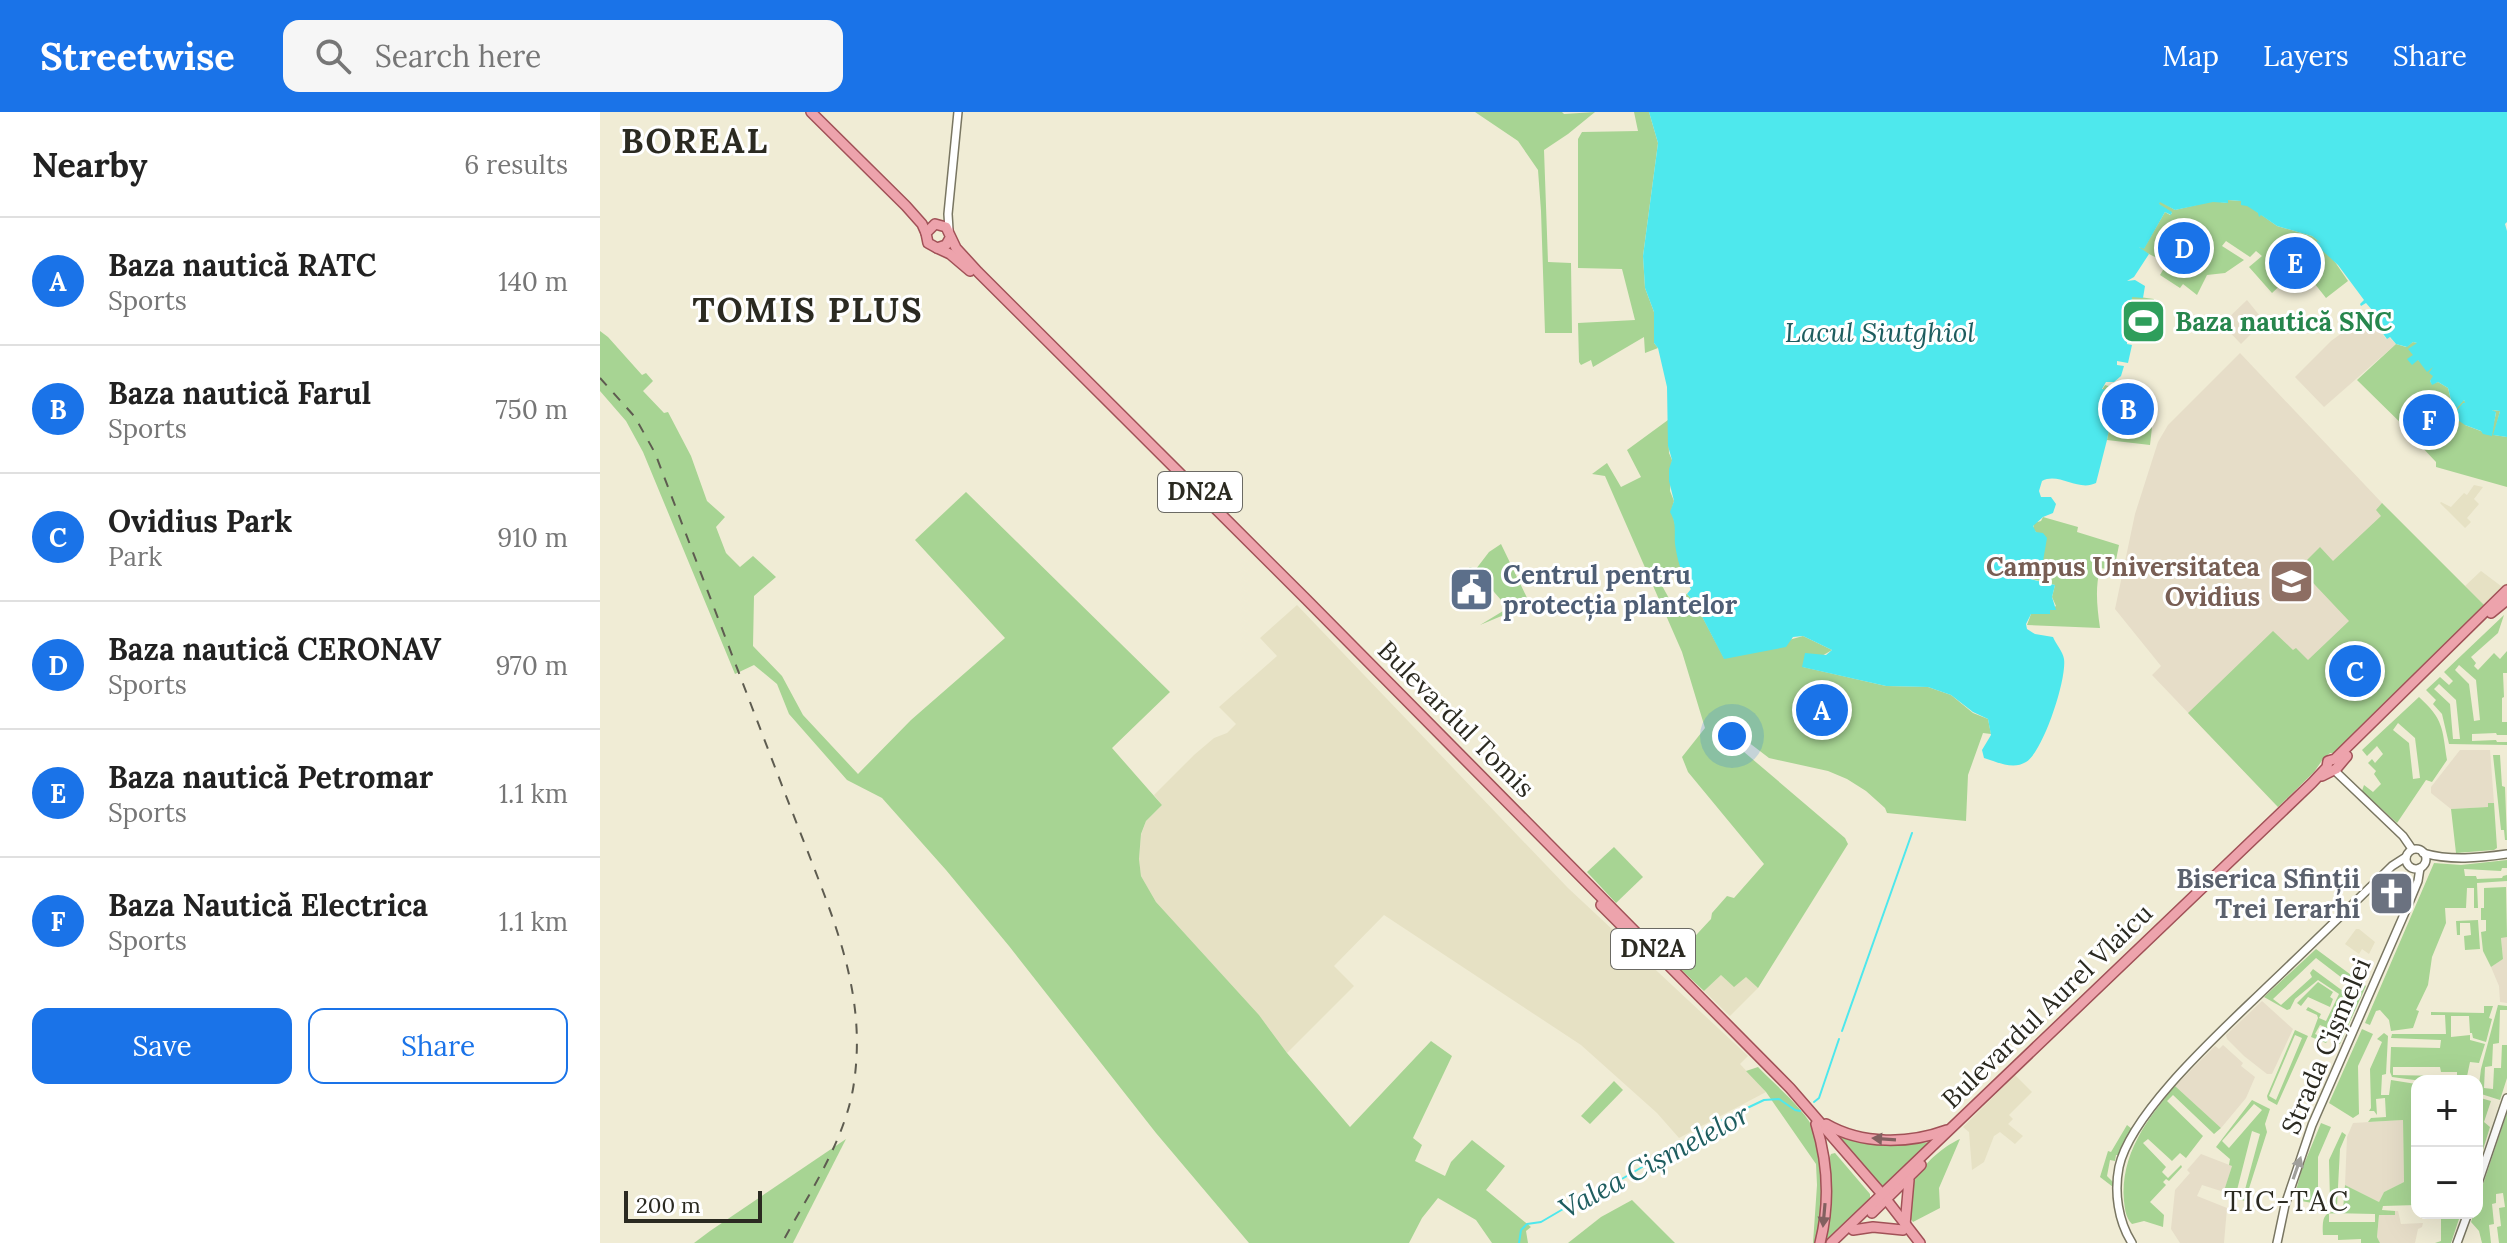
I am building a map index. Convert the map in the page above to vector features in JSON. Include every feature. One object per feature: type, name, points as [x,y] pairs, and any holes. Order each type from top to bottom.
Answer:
[{"type":"main road","name":"DN2A","points":[[814,112],[925,218],[946,227],[950,235]]},
{"type":"main road","name":"DN2A","points":[[814,112],[906,206],[922,224],[928,243],[937,248]]},
{"type":"main road","points":[[926,233],[930,226],[937,224]]},
{"type":"main road","points":[[937,248],[946,245],[950,235]]},
{"type":"main road","name":"Bulevardul Tomis","points":[[950,235],[956,248],[978,272],[1818,1122],[1882,1199],[1913,1243]]},
{"type":"main road","name":"Bulevardul Tomis","points":[[937,248],[967,268],[1419,716]]},
{"type":"main road","name":"Bulevardul Aurel Vlaicu","points":[[1840,1243],[1950,1129],[2334,766],[2506,593]]},
{"type":"main road","name":"Bulevardul Aurel Vlaicu","points":[[1831,1243],[1910,1177],[1941,1143],[2334,766]]},
{"type":"main road","points":[[1818,1122],[1838,1130],[1888,1140],[1922,1138],[1950,1129]]},
{"type":"main road","points":[[1818,1122],[1826,1166],[1825,1219],[1820,1243]]},
{"type":"main road","points":[[1853,1230],[1904,1228],[1910,1177]]},
{"type":"main road","name":"Bulevardul Tomis","points":[[1904,1228],[1920,1243]]},
{"type":"street","points":[[950,235],[948,214],[958,112]]},
{"type":"street","points":[[937,224],[948,214]]},
{"type":"street","points":[[2334,766],[2412,849],[2438,857],[2474,858],[2507,854]]},
{"type":"street","points":[[2408,860],[2412,849]]},
{"type":"street","points":[[2423,853],[2423,866]]},
{"type":"street","points":[[2423,866],[2438,857]]},
{"type":"street","points":[[2132,1243],[2121,1223],[2118,1187],[2119,1166],[2137,1128],[2171,1085],[2222,1031],[2393,865],[2408,860],[2423,866]]},
{"type":"street","name":"Strada Cișmelei","points":[[2277,1243],[2285,1205],[2312,1125],[2423,866]]},
{"type":"street","points":[[2483,1168],[2507,1098]]},
{"type":"street","points":[[2457,1243],[2466,1219]]},
{"type":"shaded area","points":[[2247,300],[2264,321],[2241,344],[2222,324]]},
{"type":"shaded area","points":[[2371,312],[2382,324],[2378,327],[2386,339],[2389,337],[2396,344],[2324,407],[2295,377],[2331,341]]},
{"type":"shaded area","name":"Campus Universitatea Ovidius","points":[[2240,353],[2485,606],[2335,753],[2323,759],[2278,807],[2152,675],[2161,666],[2115,609],[2135,514],[2158,442],[2168,425]]},
{"type":"shaded area","points":[[2474,485],[2483,487],[2474,499],[2479,504],[2467,518],[2471,522],[2465,528],[2440,503],[2451,507]]},
{"type":"shaded area","points":[[2481,571],[2501,586],[2507,583],[2507,602],[2490,612],[2465,586]]},
{"type":"shaded area","points":[[1297,605],[1568,888],[1748,1056],[1740,1064],[1766,1092],[1679,1138],[1657,1113],[1581,1045],[1384,915],[1334,966],[1354,986],[1287,1053],[1259,1015],[1156,902],[1141,876],[1139,859],[1146,821],[1162,805],[1154,795],[1194,755],[1236,724],[1219,707],[1277,656],[1260,638]]},
{"type":"shaded area","points":[[2460,750],[2490,750],[2494,803],[2489,803],[2488,807],[2451,809],[2431,793],[2431,787]]},
{"type":"shaded area","points":[[2356,929],[2375,942],[2369,954],[2362,949],[2359,954],[2345,944]]},
{"type":"shaded area","points":[[2501,937],[2507,937],[2507,1003],[2500,1002],[2499,986],[2491,967],[2503,959]]},
{"type":"shaded area","points":[[1721,975],[1746,976],[1758,988],[1730,1016],[1704,991]]},
{"type":"shaded area","points":[[2262,1001],[2293,1029],[2272,1074],[2267,1074],[2244,1056],[2226,1035]]},
{"type":"shaded area","points":[[2223,1045],[2255,1077],[2246,1098],[2221,1128],[2175,1086],[2215,1046],[2219,1049]]},
{"type":"shaded area","points":[[2015,1075],[2032,1092],[2009,1115],[2013,1119],[2008,1124],[2023,1136],[2015,1144],[2000,1132],[1994,1136],[1984,1162],[1972,1170],[1969,1132],[1963,1127]]},
{"type":"shaded area","points":[[2403,1120],[2404,1182],[2384,1192],[2379,1202],[2345,1185],[2347,1137],[2353,1123]]},
{"type":"shaded area","points":[[2201,1154],[2232,1166],[2224,1192],[2202,1185],[2197,1196],[2227,1208],[2224,1243],[2180,1243],[2171,1229],[2175,1190]]},
{"type":"shaded area","points":[[2398,1211],[2401,1224],[2423,1223],[2418,1229],[2415,1243],[2380,1243],[2377,1237],[2379,1215],[2394,1215]]},
{"type":"green space","points":[[1475,112],[1595,112],[1544,150],[1548,262],[1571,263],[1572,333],[1545,333],[1538,170],[1518,141]]},
{"type":"green space","points":[[1634,112],[1649,112],[1658,143],[1643,256],[1645,288],[1654,312],[1654,343],[1658,348],[1645,353],[1644,337],[1593,367],[1591,360],[1581,365],[1578,323],[1635,320],[1622,269],[1578,268],[1578,139],[1582,132],[1638,131]]},
{"type":"green space","points":[[2228,200],[2242,201],[2277,226],[2312,236],[2322,243],[2348,281],[2326,298],[2311,279],[2295,292],[2285,281],[2272,293],[2249,267],[2262,256],[2256,251],[2250,257],[2226,241],[2222,246],[2244,260],[2225,273],[2207,275],[2197,295],[2183,284],[2180,288],[2160,275],[2166,265],[2163,261],[2139,249],[2144,248],[2165,212],[2172,213],[2158,204],[2160,201],[2175,210],[2213,201],[2227,203]]},
{"type":"green space","name":"Baza nautică SNC","points":[[2132,296],[2154,299],[2150,327],[2158,334],[2156,339],[2136,337],[2139,318],[2132,316]]},
{"type":"green space","points":[[600,331],[642,375],[646,373],[653,381],[643,391],[664,413],[668,412],[691,456],[707,501],[725,517],[716,527],[726,553],[740,567],[753,556],[776,577],[754,596],[753,646],[782,676],[803,715],[858,774],[911,720],[1005,638],[915,540],[966,492],[1170,692],[1112,748],[1162,805],[1146,821],[1141,834],[1139,859],[1141,876],[1156,902],[1259,1015],[1350,1127],[1431,1041],[1452,1056],[1413,1138],[1422,1145],[1415,1161],[1445,1176],[1451,1162],[1472,1140],[1505,1166],[1486,1190],[1531,1227],[1526,1231],[1528,1243],[1492,1243],[1476,1220],[1438,1198],[1422,1218],[1409,1243],[1249,1243],[1156,1133],[1009,946],[882,798],[847,780],[789,714],[777,684],[754,665],[735,674],[643,452],[626,421],[600,391]]},
{"type":"green space","points":[[2417,343],[2418,360],[2433,367],[2432,384],[2438,382],[2448,388],[2453,408],[2451,415],[2463,400],[2466,402],[2465,425],[2491,435],[2496,413],[2492,410],[2500,411],[2494,435],[2507,437],[2507,487],[2436,467],[2436,462],[2416,438],[2357,380],[2396,344],[2406,347]]},
{"type":"green space","points":[[2105,385],[2146,397],[2141,422],[2152,427],[2150,445],[2107,440],[2116,392],[2102,390]]},
{"type":"green space","points":[[1668,420],[1672,460],[1670,491],[1674,501],[1671,512],[1682,569],[1660,582],[1671,602],[1687,594],[1695,603],[1724,658],[1803,636],[1832,650],[1803,667],[1886,686],[1928,687],[1951,695],[1973,713],[1988,719],[1991,734],[1983,733],[1968,775],[1966,821],[1887,813],[1866,791],[1847,779],[1828,771],[1769,758],[1735,732],[1730,740],[1845,838],[1848,844],[1758,988],[1746,977],[1734,987],[1721,975],[1704,991],[1672,961],[1711,919],[1712,913],[1727,896],[1734,898],[1764,864],[1688,772],[1682,757],[1705,728],[1682,652],[1605,476],[1592,474],[1607,463],[1621,487],[1641,477],[1627,450]]},
{"type":"green space","points":[[2382,503],[2485,606],[2335,753],[2323,759],[2278,807],[2188,713],[2273,631],[2308,660],[2349,621],[2299,568],[2320,547],[2333,561],[2381,516],[2376,510]]},
{"type":"green space","points":[[2043,517],[2078,527],[2077,532],[2119,545],[2114,570],[2100,568],[2097,598],[2100,628],[2027,625],[2031,614],[2049,614],[2056,606],[2052,597],[2055,585],[2021,576],[2031,567],[2037,533],[2033,529],[2034,523]]},
{"type":"green space","points":[[1501,544],[1530,604],[1480,625],[1508,608],[1481,577],[1477,579],[1469,567],[1476,569],[1489,552]]},
{"type":"green space","points":[[2504,615],[2498,633],[2471,657],[2478,670],[2494,653],[2500,659],[2507,651],[2507,673],[2503,673],[2502,722],[2507,722],[2507,735],[2472,734],[2472,741],[2496,740],[2507,742],[2507,745],[2449,744],[2442,714],[2433,704],[2436,700],[2426,690],[2440,677],[2449,685],[2453,681],[2444,672]],"holes":[[[2459,665],[2476,680],[2480,720],[2474,721],[2469,684],[2455,670]],[[2439,684],[2456,700],[2460,739],[2453,739],[2450,704],[2434,689]]]},
{"type":"green space","points":[[2419,697],[2440,725],[2447,760],[2432,782],[2426,780],[2397,823],[2362,791],[2364,785],[2373,792],[2381,784],[2374,774],[2376,771],[2368,763],[2372,759],[2375,763],[2383,754],[2377,746],[2367,756],[2362,750]],"holes":[[[2398,723],[2415,738],[2420,778],[2413,779],[2409,743],[2393,730]]]},
{"type":"green space","points":[[2493,755],[2500,755],[2507,840],[2504,830],[2501,830]]},
{"type":"green space","points":[[2488,803],[2494,803],[2497,848],[2456,853],[2451,809],[2488,807]]},
{"type":"green space","points":[[1614,847],[1643,877],[1616,903],[1587,872]]},
{"type":"green space","points":[[2507,860],[2507,868],[2501,871],[2464,869],[2465,876],[2476,876],[2477,879],[2507,875],[2507,881],[2477,883],[2478,908],[2474,908],[2474,888],[2467,888],[2466,908],[2445,908],[2446,923],[2432,957],[2428,985],[2416,1010],[2419,1011],[2413,1028],[2391,1031],[2389,1020],[2380,1010],[2376,1011],[2370,1025],[2365,1023],[2434,863],[2461,865]]},
{"type":"green space","points":[[2506,887],[2507,937],[2501,938],[2503,959],[2491,967],[2483,951],[2481,932],[2486,931],[2486,920],[2481,920],[2484,888]]},
{"type":"green space","points":[[2478,920],[2480,949],[2465,950],[2464,936],[2471,935],[2470,923],[2460,923],[2460,935],[2457,935],[2456,921]]},
{"type":"green space","points":[[2316,949],[2366,986],[2340,1044],[2329,1036],[2331,1030],[2320,1025],[2315,1034],[2328,1040],[2326,1043],[2311,1037],[2318,1018],[2306,1010],[2308,1007],[2321,1014],[2319,1018],[2326,1021],[2339,994],[2318,980],[2287,1010],[2264,997]],"holes":[[[2316,958],[2355,988],[2340,1026],[2329,1022],[2340,997],[2344,998],[2347,994],[2313,969],[2310,973],[2312,977],[2281,1005],[2273,999]]]},
{"type":"green space","points":[[2318,982],[2333,992],[2330,1007],[2308,997],[2301,1006],[2297,1003]]},
{"type":"green space","points":[[2498,1005],[2507,1006],[2507,1010],[2500,1010],[2499,1043],[2493,1044],[2492,1066],[2485,1067],[2484,1088],[2493,1089],[2494,1068],[2501,1068],[2502,1045],[2507,1045],[2507,1078],[2500,1100],[2483,1095],[2481,1069]]},
{"type":"green space","points":[[2484,1006],[2493,1006],[2486,1042],[2473,1038],[2469,1016],[2451,1016],[2451,1037],[2470,1035],[2470,1040],[2485,1044],[2479,1063],[2470,1062],[2467,1075],[2441,1072],[2440,1067],[2393,1067],[2393,1075],[2411,1075],[2411,1080],[2392,1077],[2391,1047],[2440,1048],[2441,1040],[2391,1038],[2392,1034],[2446,1034],[2445,1015],[2431,1015],[2431,1012],[2484,1013]]},
{"type":"green space","points":[[2362,1029],[2373,1034],[2358,1066],[2359,1114],[2353,1118],[2329,1103]]},
{"type":"green space","points":[[2295,1030],[2308,1036],[2277,1105],[2267,1096]],"holes":[[[2295,1035],[2302,1038],[2276,1100],[2269,1096]]]},
{"type":"green space","points":[[2384,1033],[2388,1036],[2386,1074],[2382,1075],[2381,1095],[2389,1095],[2391,1080],[2411,1083],[2411,1205],[2383,1206],[2382,1210],[2395,1211],[2395,1215],[2379,1215],[2377,1237],[2380,1243],[2361,1243],[2361,1239],[2338,1240],[2338,1235],[2323,1235],[2326,1216],[2329,1213],[2343,1210],[2345,1185],[2379,1202],[2384,1192],[2404,1182],[2403,1120],[2368,1122],[2371,1118],[2386,1117],[2385,1098],[2376,1099],[2377,1115],[2369,1111],[2370,1069],[2382,1042],[2377,1039]],"holes":[[[2329,1213],[2375,1214],[2375,1222],[2329,1222]]]},
{"type":"green space","points":[[1758,1067],[1805,1115],[1815,1132],[1824,1173],[1817,1243],[1813,1243],[1816,1164],[1766,1092],[1746,1071]]},
{"type":"green space","points":[[1614,1081],[1623,1090],[1590,1124],[1581,1116]]},
{"type":"green space","points":[[2175,1086],[2221,1128],[2214,1134],[2173,1095],[2167,1101],[2203,1136],[2186,1158],[2180,1153],[2172,1161],[2148,1139],[2143,1143],[2166,1167],[2162,1172],[2168,1178],[2182,1167],[2169,1181],[2166,1179],[2163,1182],[2166,1185],[2150,1202],[2164,1215],[2163,1227],[2144,1221],[2132,1224],[2124,1201],[2126,1168],[2146,1125]]},
{"type":"green space","points":[[2483,1099],[2491,1101],[2484,1122],[2490,1127],[2483,1150]]},
{"type":"green space","points":[[2252,1100],[2270,1109],[2265,1124],[2267,1132],[2245,1201],[2223,1194],[2232,1166],[2229,1165],[2230,1159],[2216,1147]],"holes":[[[2254,1104],[2262,1110],[2229,1148],[2222,1141]],[[2252,1131],[2260,1134],[2243,1197],[2236,1194]]]},
{"type":"green space","points":[[2507,1113],[2507,1243],[2499,1243],[2497,1227],[2501,1226],[2499,1208],[2505,1207],[2503,1193],[2496,1194],[2496,1203],[2492,1204],[2494,1224],[2489,1225],[2491,1243],[2482,1243],[2479,1231],[2471,1222],[2472,1219],[2483,1219],[2483,1184]]},
{"type":"green space","points":[[2321,1123],[2331,1127],[2318,1157],[2318,1202],[2324,1205],[2301,1201],[2302,1196],[2295,1194]]},
{"type":"green space","points":[[2127,1125],[2132,1129],[2115,1161],[2110,1160],[2107,1176],[2113,1187],[2100,1177],[2108,1151],[2111,1152]]},
{"type":"green space","points":[[2342,1132],[2346,1135],[2340,1149],[2337,1206],[2327,1206],[2327,1200],[2330,1200],[2329,1160]]},
{"type":"green space","points":[[1839,1137],[1886,1146],[1932,1142],[1881,1189],[1838,1140]]},
{"type":"green space","points":[[846,1139],[793,1243],[694,1243],[710,1231]]},
{"type":"green space","points":[[1960,1139],[1939,1188],[1940,1208],[1913,1222],[1908,1210],[1912,1185],[1928,1162]]},
{"type":"green space","points":[[1835,1153],[1870,1194],[1870,1199],[1827,1242],[1824,1241],[1829,1159]]},
{"type":"green space","points":[[1632,1200],[1675,1243],[1568,1243],[1601,1217]]},
{"type":"green space","points":[[2441,1219],[2459,1219],[2451,1243],[2435,1243],[2441,1241]]},
{"type":"water","name":"Lacul Siutghiol","points":[[1649,112],[2507,112],[2507,437],[2493,435],[2500,411],[2492,410],[2496,412],[2492,436],[2452,416],[2465,403],[2464,400],[2451,415],[2447,413],[2453,408],[2448,388],[2438,382],[2432,385],[2430,381],[2433,376],[2429,373],[2433,367],[2427,372],[2418,360],[2412,365],[2407,359],[2413,355],[2408,349],[2417,343],[2413,342],[2407,347],[2396,344],[2390,337],[2387,339],[2378,327],[2381,323],[2372,310],[2366,303],[2361,306],[2364,300],[2338,265],[2315,244],[2317,241],[2321,243],[2312,236],[2277,226],[2241,205],[2241,201],[2213,202],[2175,210],[2160,202],[2172,212],[2171,215],[2165,212],[2144,249],[2139,247],[2149,254],[2134,277],[2127,281],[2135,280],[2145,286],[2143,298],[2132,297],[2132,316],[2139,317],[2135,342],[2127,341],[2132,345],[2128,363],[2117,361],[2117,365],[2124,366],[2121,376],[2114,382],[2106,382],[2102,389],[2116,392],[2096,483],[2082,485],[2055,479],[2042,481],[2041,497],[2051,497],[2056,504],[2053,513],[2033,526],[2036,532],[2043,533],[2047,538],[2043,561],[2021,573],[2022,577],[2055,585],[2052,597],[2056,610],[2050,610],[2050,614],[2031,614],[2026,624],[2027,629],[2035,634],[2053,637],[2062,654],[2064,669],[2058,698],[2040,744],[2026,762],[2010,765],[1984,758],[1982,750],[1991,735],[1988,719],[1951,695],[1928,687],[1886,686],[1802,667],[1805,653],[1826,655],[1832,650],[1803,636],[1793,637],[1786,647],[1724,659],[1695,603],[1687,594],[1691,589],[1679,562],[1670,512],[1674,501],[1669,481],[1672,460],[1668,446],[1667,387],[1658,348],[1654,343],[1654,312],[1645,288],[1643,256],[1658,143]]},
{"type":"waterway","name":"Valea Cișmelelor","points":[[1842,1031],[1912,833]]},
{"type":"waterway","name":"Valea Cișmelelor","points":[[1814,1102],[1819,1098],[1839,1039]]},
{"type":"waterway","name":"Valea Cișmelelor","points":[[1519,1243],[1521,1230],[1527,1224],[1541,1222],[1603,1190],[1724,1119],[1764,1100],[1779,1099],[1800,1111]]},
{"type":"railway","points":[[600,378],[635,417],[655,453],[822,889],[841,944],[854,1000],[856,1058],[848,1109],[824,1169],[782,1243]]},
{"type":"place","name":"Baza nautică CERONAV","points":[[2184,248]]},
{"type":"place","name":"Baza nautică Petromar","points":[[2295,263]]},
{"type":"place","name":"Baza nautică SNC","points":[[2144,322]]},
{"type":"place","name":"Baza nautică Farul","points":[[2128,409]]},
{"type":"place","name":"Baza Nautică Electrica","points":[[2429,420]]},
{"type":"place","name":"Campus Universitatea Ovidius","points":[[2291,582]]},
{"type":"place","name":"Centrul pentru protecția plantelor","points":[[1472,590]]},
{"type":"place","name":"Ovidius Park","points":[[2355,671]]},
{"type":"place","name":"Baza nautică RATC","points":[[1822,710]]},
{"type":"place","name":"Biserica Sfinții Trei Ierarhi","points":[[2391,894]]},
{"type":"district","name":"BOREAL","points":[[695,141]]},
{"type":"district","name":"TOMIS PLUS","points":[[808,310]]},
{"type":"district","name":"TIC-TAC","points":[[2287,1201]]}]
